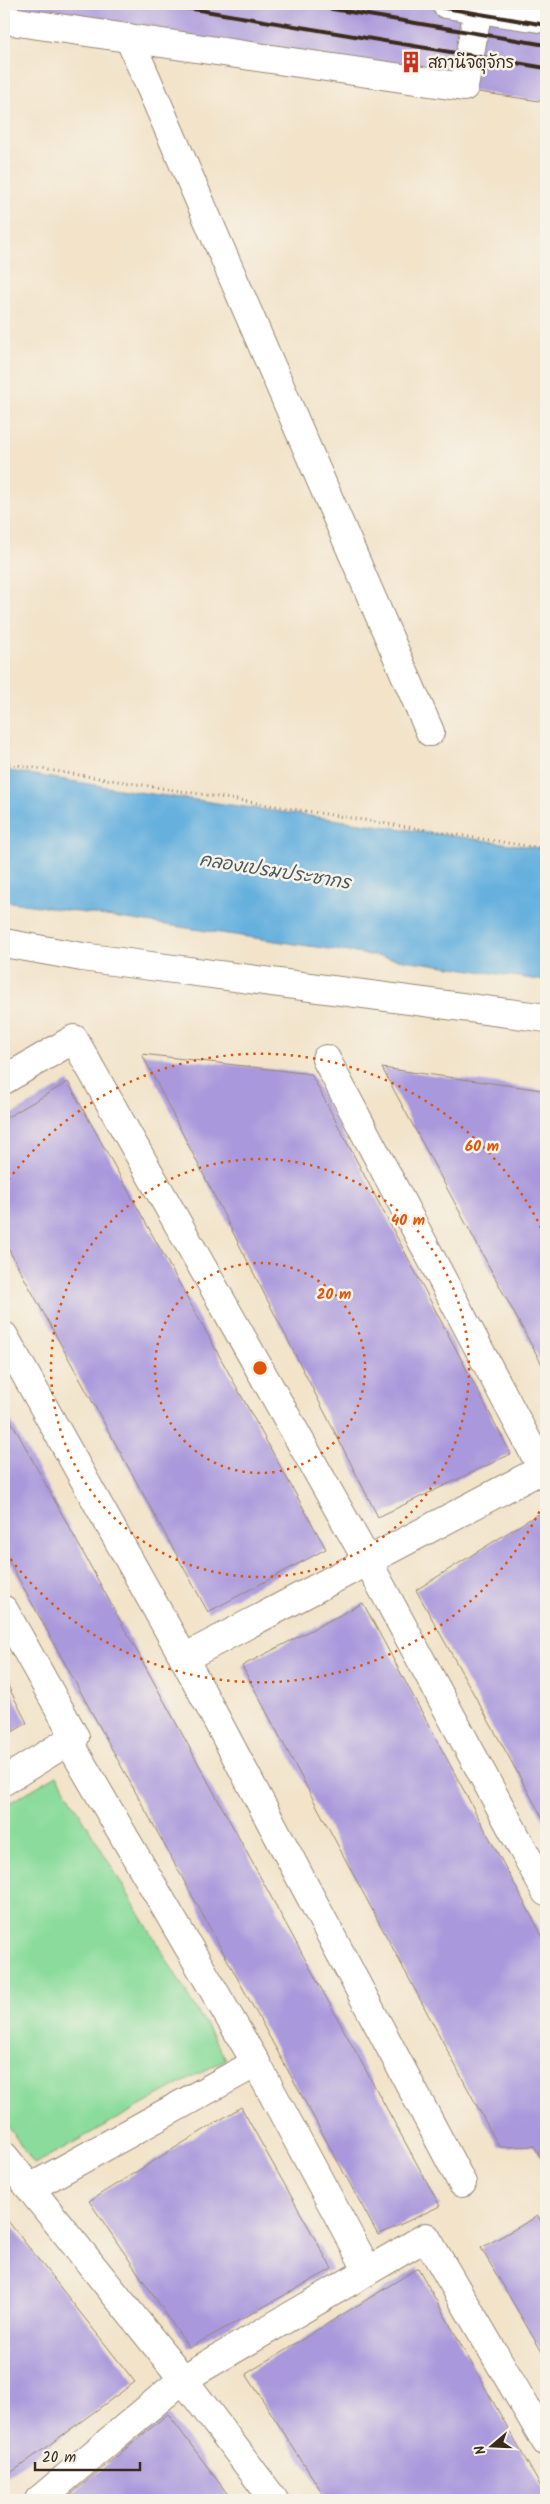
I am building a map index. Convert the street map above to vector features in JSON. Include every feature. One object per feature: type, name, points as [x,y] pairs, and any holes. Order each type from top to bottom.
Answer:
[{"type":"street","points":[[446,4],[546,19]]},
{"type":"street","points":[[4,20],[464,87],[478,8]]},
{"type":"street","points":[[129,38],[430,732]]},
{"type":"street","points":[[4,943],[82,957],[546,1018]]},
{"type":"street","points":[[4,1080],[74,1039],[367,1560],[546,1892]]},
{"type":"street","points":[[184,1658],[367,1560],[545,1471],[326,1059]]},
{"type":"street","points":[[4,1336],[184,1658],[462,2184]]},
{"type":"street","points":[[4,1610],[74,1737],[69,1742],[4,1781]]},
{"type":"street","points":[[69,1742],[256,2063],[368,2270]]},
{"type":"street","points":[[30,2188],[256,2063]]},
{"type":"street","points":[[4,2156],[183,2379],[274,2500]]},
{"type":"street","points":[[39,2500],[183,2379],[426,2237],[546,2442]]},
{"type":"path","points":[[4,763],[546,849]]},
{"type":"green space","points":[[57,1775],[226,2059],[34,2164],[4,2120],[4,1806]]},
{"type":"water","name":"คลองเปรมประชากร","points":[[4,770],[131,791],[546,849],[546,981],[4,901]]},
{"type":"building","name":"สถานีจตุจักร","points":[[4,4],[546,4],[546,102],[4,22]]},
{"type":"building","points":[[142,1054],[311,1074],[511,1454],[378,1517]]},
{"type":"building","points":[[382,1068],[542,1090],[546,1097],[546,1372]]},
{"type":"building","points":[[68,1082],[326,1549],[208,1612],[4,1241],[4,1119]]},
{"type":"building","points":[[4,1408],[440,2206],[378,2235],[4,1552]]},
{"type":"building","points":[[538,1514],[546,1529],[546,1824],[416,1590]]},
{"type":"building","points":[[363,1603],[546,1943],[546,2167],[534,2146],[499,2147],[242,1666]]},
{"type":"building","points":[[4,1678],[27,1723],[4,1737]]},
{"type":"building","points":[[241,2107],[332,2269],[189,2348],[89,2201]]},
{"type":"building","points":[[4,2216],[135,2382],[4,2478]]},
{"type":"building","points":[[538,2216],[546,2231],[546,2359],[481,2248]]},
{"type":"building","points":[[418,2268],[546,2496],[546,2500],[327,2500],[246,2374]]},
{"type":"building","points":[[168,2414],[232,2500],[64,2500]]},
{"type":"railway","points":[[163,4],[546,68]]},
{"type":"railway","points":[[303,4],[546,45]]},
{"type":"railway","points":[[421,4],[546,25]]},
{"type":"place","name":"สถานีจตุจักร","points":[[411,62]]}]
